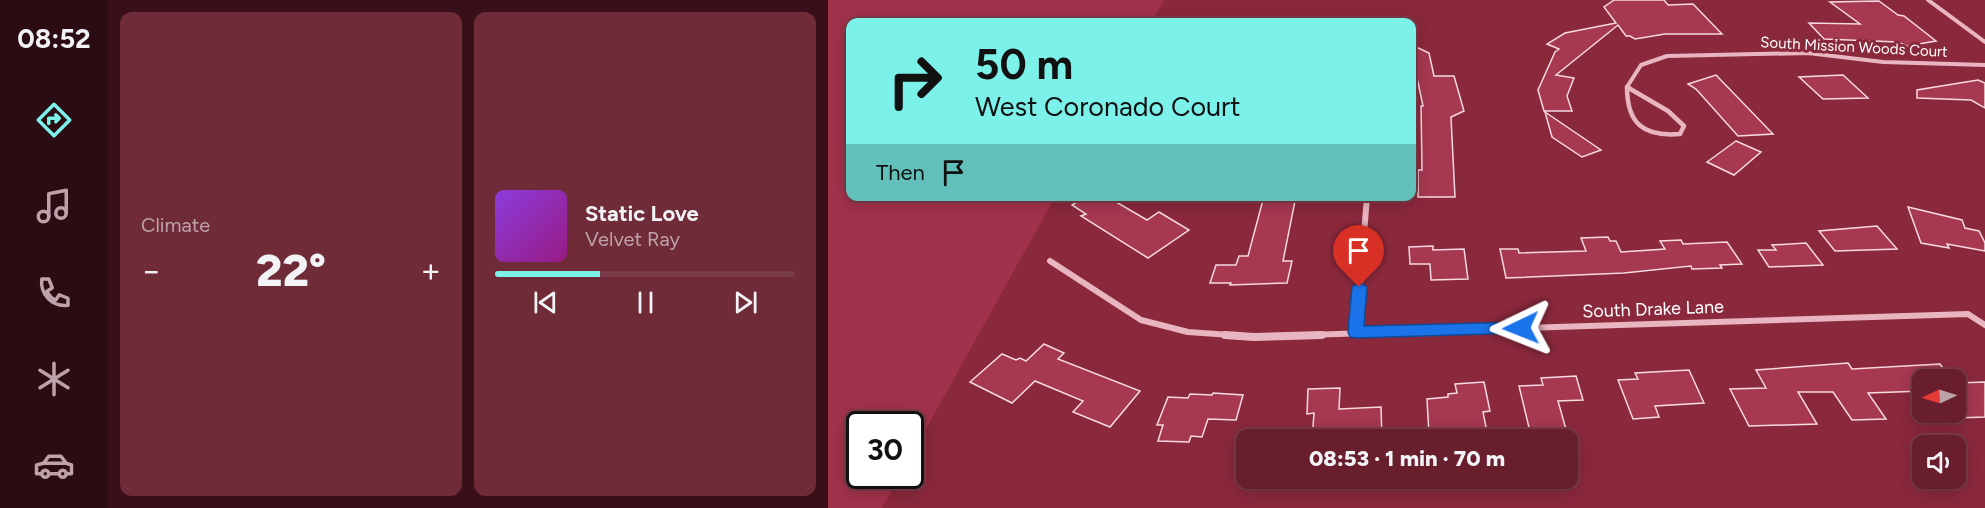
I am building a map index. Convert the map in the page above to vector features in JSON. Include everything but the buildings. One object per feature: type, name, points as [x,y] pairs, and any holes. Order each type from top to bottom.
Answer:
[{"type":"street","points":[[1928,0],[1985,42]]},
{"type":"street","name":"South Mission Woods Court","points":[[1627,87],[1641,65],[1667,56],[1808,53],[1882,62],[1985,65]]},
{"type":"street","points":[[1627,87],[1668,111],[1684,126],[1680,134],[1659,136],[1643,128],[1630,112],[1627,87]]},
{"type":"street","points":[[1356,332],[1367,201]]},
{"type":"street","name":"South Drake Lane","points":[[1050,261],[1141,320],[1188,332],[1254,338],[1356,332],[1968,314],[1985,325]]},
{"type":"shaded area","points":[[828,0],[1164,0],[1153,18],[846,18],[846,201],[1053,201],[924,433],[924,411],[846,411],[846,489],[893,489],[882,508],[828,508]]},
{"type":"route","points":[[1359,287],[1356,332],[1521,328]]}]
